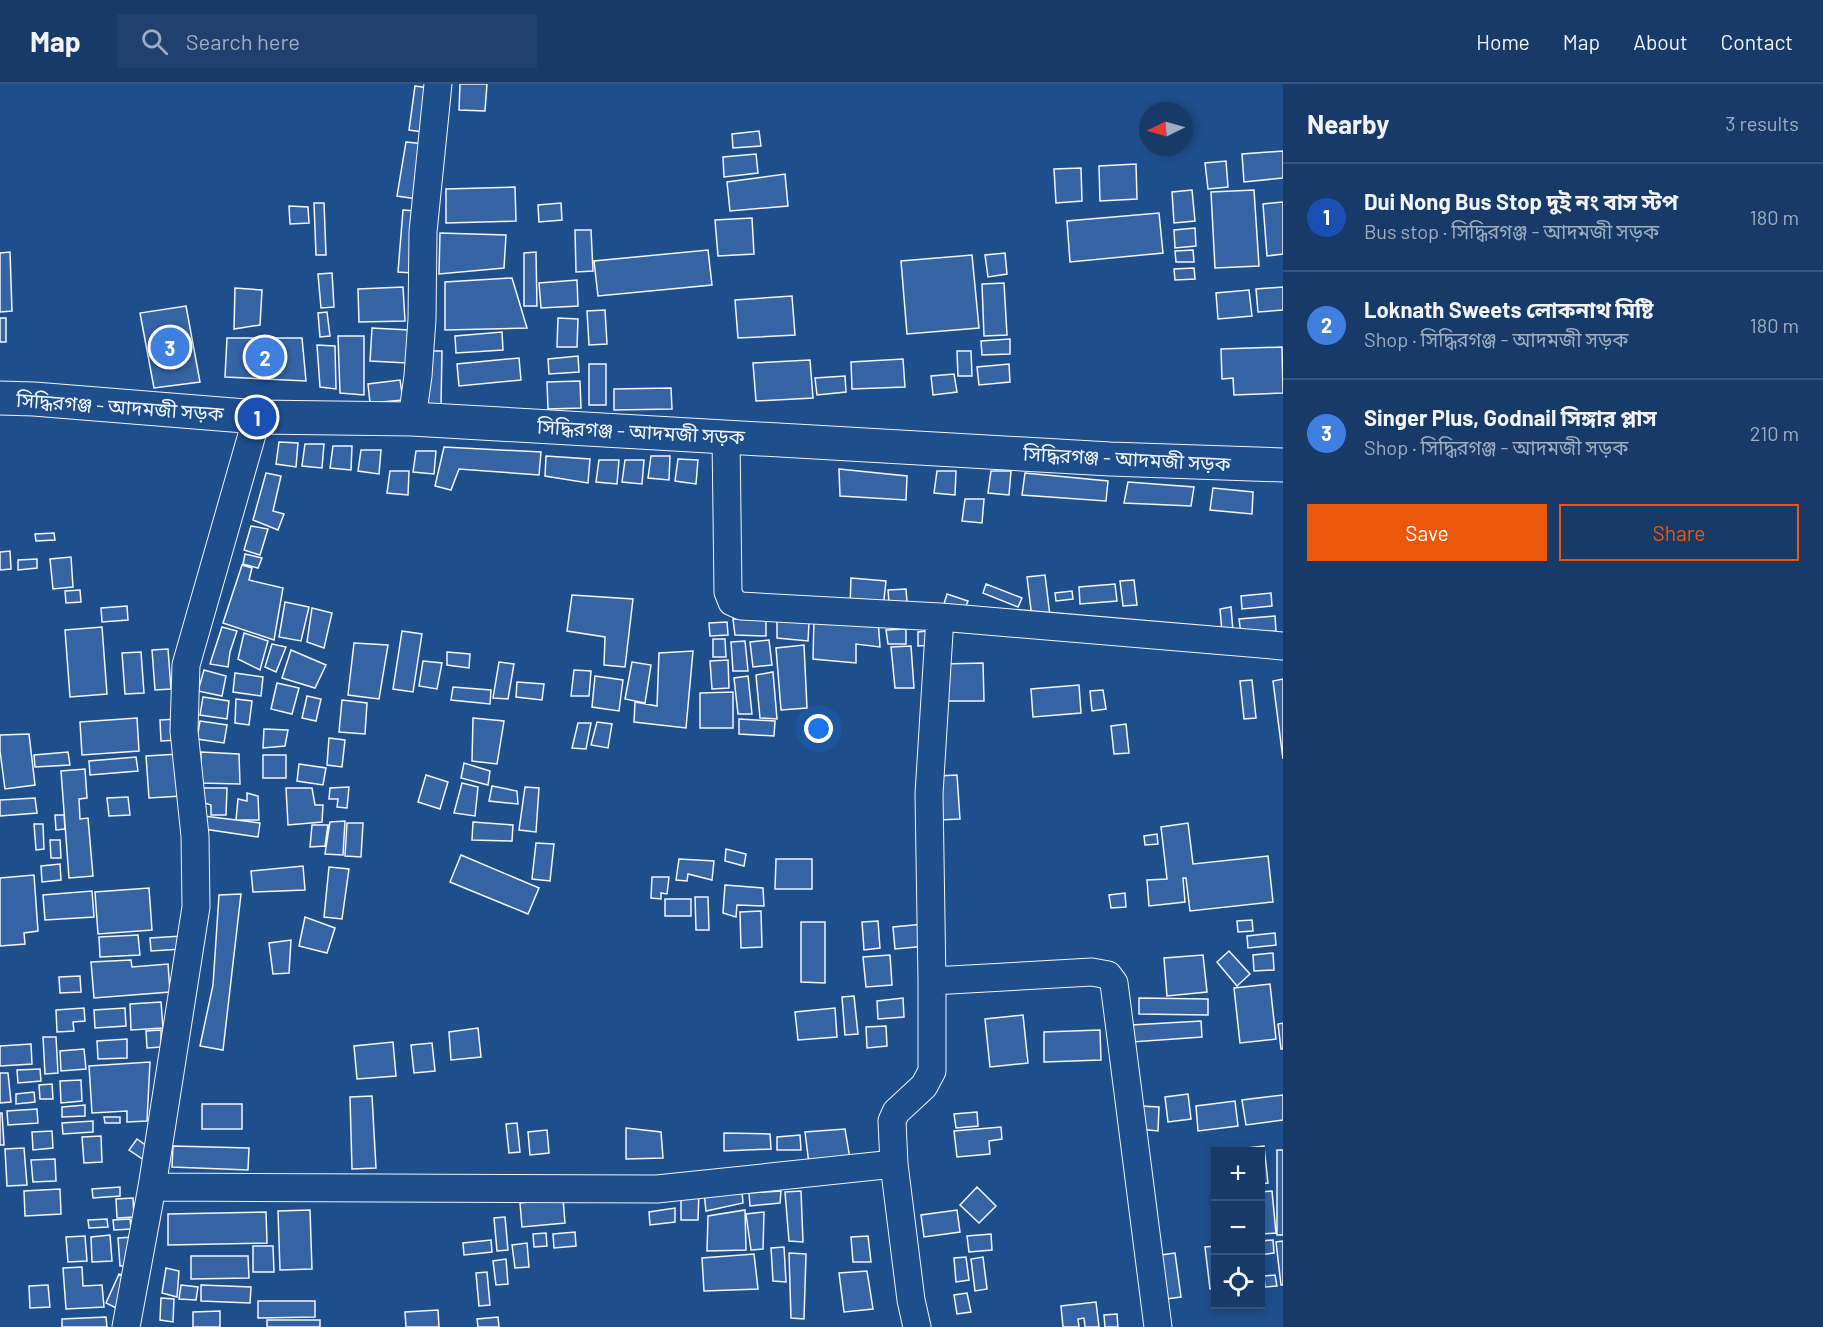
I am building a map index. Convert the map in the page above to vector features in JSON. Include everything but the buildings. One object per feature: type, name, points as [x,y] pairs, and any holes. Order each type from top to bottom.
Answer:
[{"type":"main road","name":"সিদ্ধিরগঞ্জ - আদমজী সড়ক","points":[[0,398],[257,417],[412,419],[1110,459],[1283,465]]},
{"type":"street","points":[[412,419],[422,319],[423,232],[438,84]]},
{"type":"street","points":[[126,1327],[152,1187],[196,907],[195,836],[184,731],[186,665],[257,417]]},
{"type":"street","points":[[726,437],[728,592],[732,602],[741,606],[940,617],[1283,646]]},
{"type":"street","points":[[917,1327],[911,1300],[894,1164],[892,1121],[896,1112],[924,1086],[932,1071],[929,794],[940,617]]},
{"type":"street","points":[[932,981],[1092,972],[1108,975],[1114,983],[1158,1327]]},
{"type":"street","points":[[152,1187],[657,1189],[894,1164]]},
{"type":"place","name":"Singer Plus, Godnail সিঙ্গার প্লাস","points":[[170,347]]},
{"type":"place","name":"Loknath Sweets লোকনাথ মিষ্টি","points":[[265,357]]},
{"type":"place","name":"Dui Nong Bus Stop দুই নং বাস স্টপ","points":[[257,417]]}]
